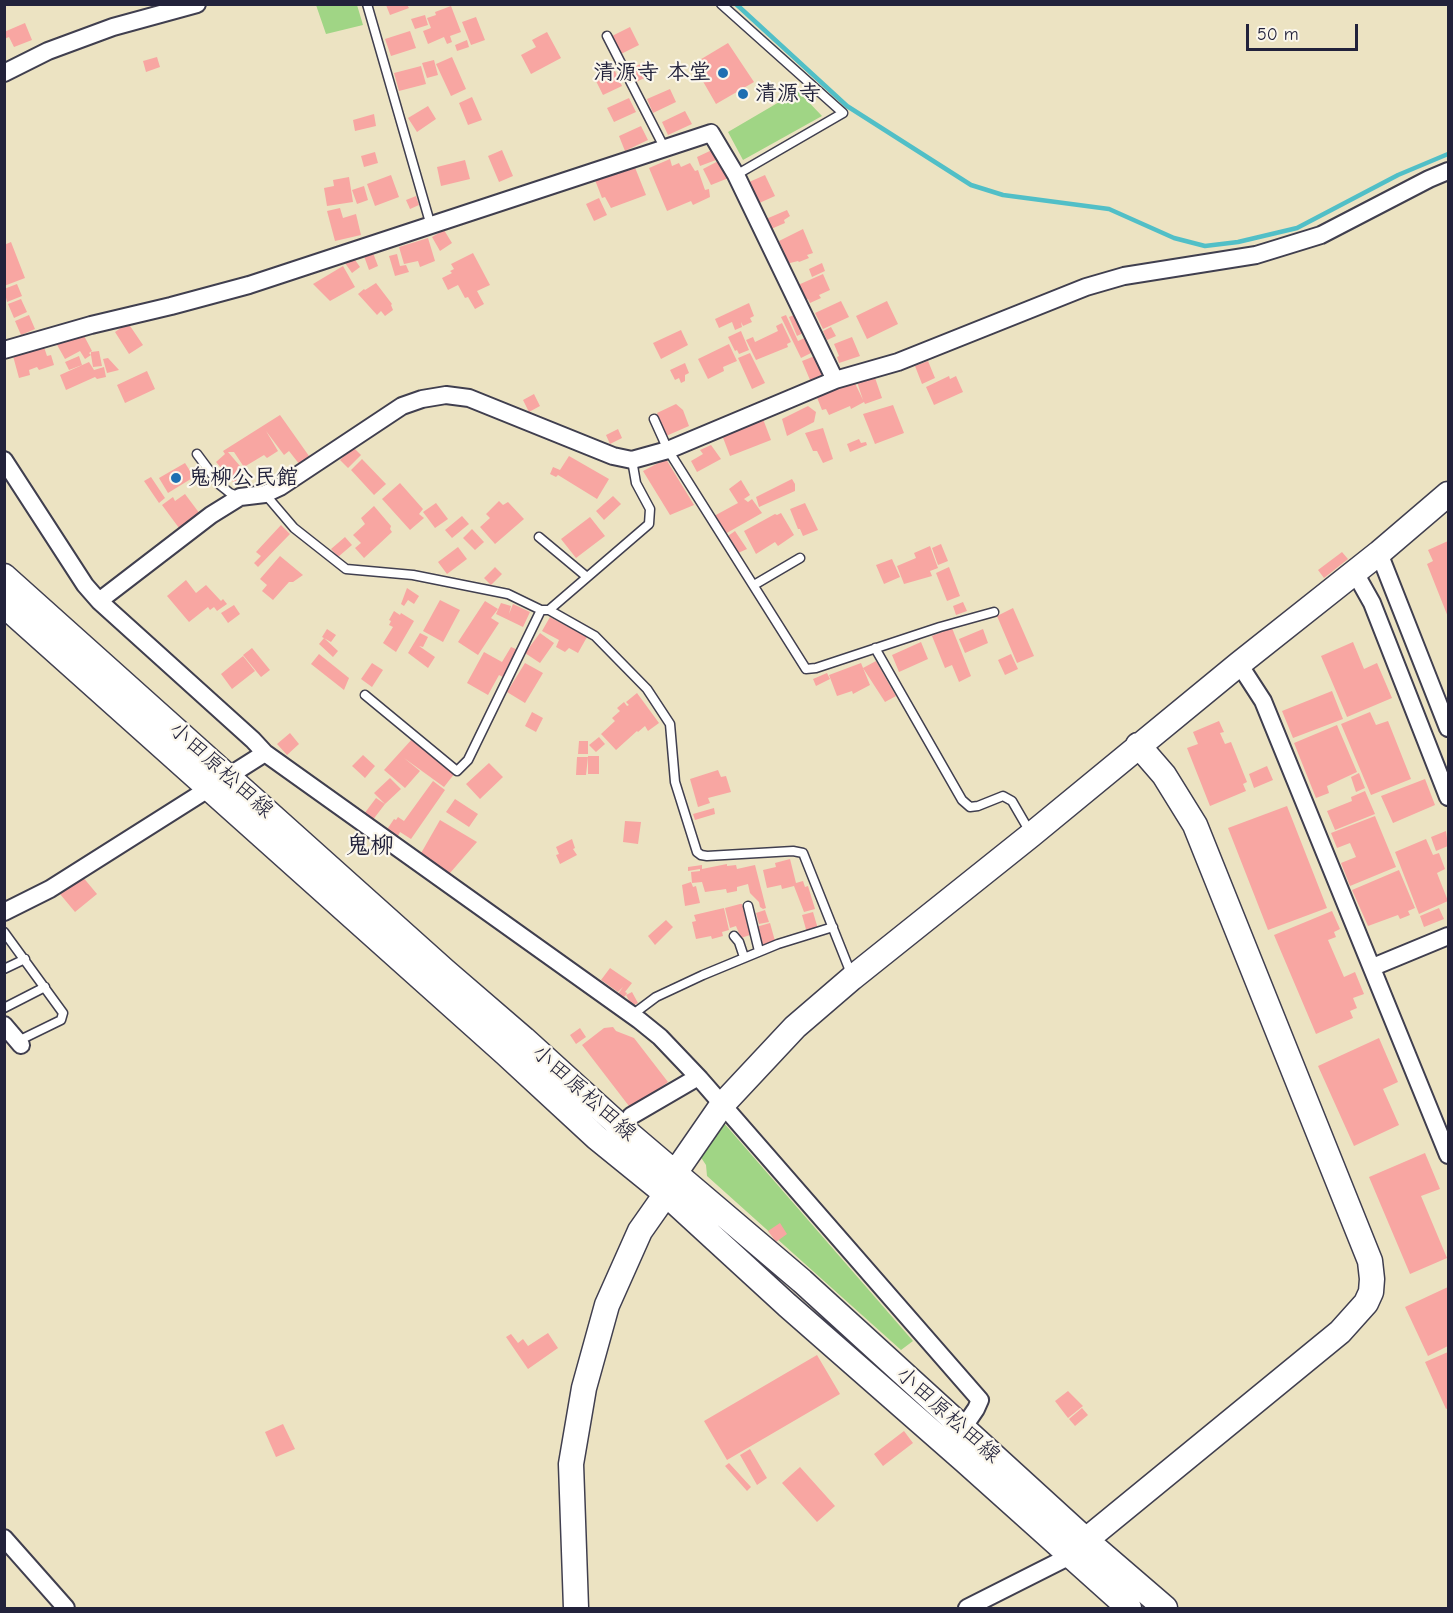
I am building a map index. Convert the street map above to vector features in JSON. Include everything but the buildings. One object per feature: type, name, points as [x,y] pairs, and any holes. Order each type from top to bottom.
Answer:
[{"type":"main road","points":[[576,1608],[571,1464],[584,1388],[607,1305],[640,1231],[722,1105],[795,1027],[852,978],[1449,494]]},
{"type":"main road","name":"小田原松田線","points":[[4,576],[597,1138],[670,1183],[802,1281],[963,1428],[1078,1548],[1129,1608]]},
{"type":"main road","name":"小田原松田線","points":[[4,605],[220,783]]},
{"type":"main road","points":[[1078,1548],[1340,1332],[1366,1303],[1371,1292],[1372,1279],[1370,1261],[1195,825],[1164,775],[1138,745]]},
{"type":"main road","name":"小田原松田線","points":[[670,1183],[787,1305],[965,1461],[1078,1548],[1165,1608]]},
{"type":"street","points":[[4,73],[48,51],[113,27],[196,4]]},
{"type":"street","points":[[4,350],[91,325],[249,285],[711,133],[736,175],[835,380]]},
{"type":"street","points":[[99,601],[211,515],[240,497],[265,495],[280,487],[402,406],[422,399],[446,395],[469,398],[613,456],[632,460],[668,450],[835,380],[898,362],[1086,287],[1124,276],[1256,255],[1321,235],[1429,178],[1449,171]]},
{"type":"street","points":[[4,460],[86,585],[99,601],[265,753],[660,1037],[698,1077],[980,1400],[963,1428]]},
{"type":"street","points":[[1378,553],[1449,728]]},
{"type":"street","points":[[1354,571],[1372,603],[1449,797]]},
{"type":"street","points":[[1239,664],[1263,701],[1449,1155]]},
{"type":"street","points":[[1407,689],[1430,681]]},
{"type":"street","points":[[4,912],[50,889],[265,753]]},
{"type":"street","points":[[1373,967],[1449,936]]},
{"type":"street","points":[[4,1025],[19,1043]]},
{"type":"street","points":[[631,1116],[698,1077]]},
{"type":"street","points":[[4,1538],[66,1608]]},
{"type":"street","points":[[967,1608],[1078,1548]]},
{"type":"lane","points":[[367,4],[431,226]]},
{"type":"lane","points":[[721,4],[843,113],[736,175]]},
{"type":"lane","points":[[607,36],[665,149]]},
{"type":"lane","points":[[654,418],[668,450],[806,669],[816,668],[994,612]]},
{"type":"lane","points":[[197,454],[220,485],[240,497]]},
{"type":"lane","points":[[365,695],[457,771],[468,759],[545,610],[649,524],[650,509],[636,483],[632,460]]},
{"type":"lane","points":[[265,495],[294,528],[346,568],[413,575],[508,594],[596,636],[646,689],[670,723],[675,782],[697,852],[707,856],[793,851],[803,853],[852,978]]},
{"type":"lane","points":[[539,537],[587,577]]},
{"type":"lane","points":[[754,585],[800,558]]},
{"type":"lane","points":[[875,648],[962,800],[970,807],[1003,796],[1012,801],[1031,835]]},
{"type":"lane","points":[[748,906],[759,951]]},
{"type":"lane","points":[[632,1015],[656,997],[744,957],[833,927]]},
{"type":"lane","points":[[5,932],[63,1013],[61,1020],[19,1043]]},
{"type":"lane","points":[[734,936],[739,942],[744,957]]},
{"type":"lane","points":[[4,969],[25,959]]},
{"type":"lane","points":[[4,1008],[45,987]]},
{"type":"green space","points":[[316,5],[357,5],[363,25],[326,34]]},
{"type":"green space","points":[[798,91],[822,116],[743,160],[728,132]]},
{"type":"green space","points":[[723,1122],[913,1341],[901,1350],[707,1176],[706,1165],[698,1153]]},
{"type":"waterway","points":[[736,4],[847,106],[971,185],[1003,195],[1109,209],[1174,238],[1205,246],[1238,242],[1297,228],[1398,175],[1448,154]]},
{"type":"place","name":"清源寺 本堂","points":[[723,73]]},
{"type":"place","name":"清源寺","points":[[743,94]]},
{"type":"place","name":"鬼柳公民館","points":[[176,478]]},
{"type":"district","name":"鬼柳","points":[[370,846]]}]
